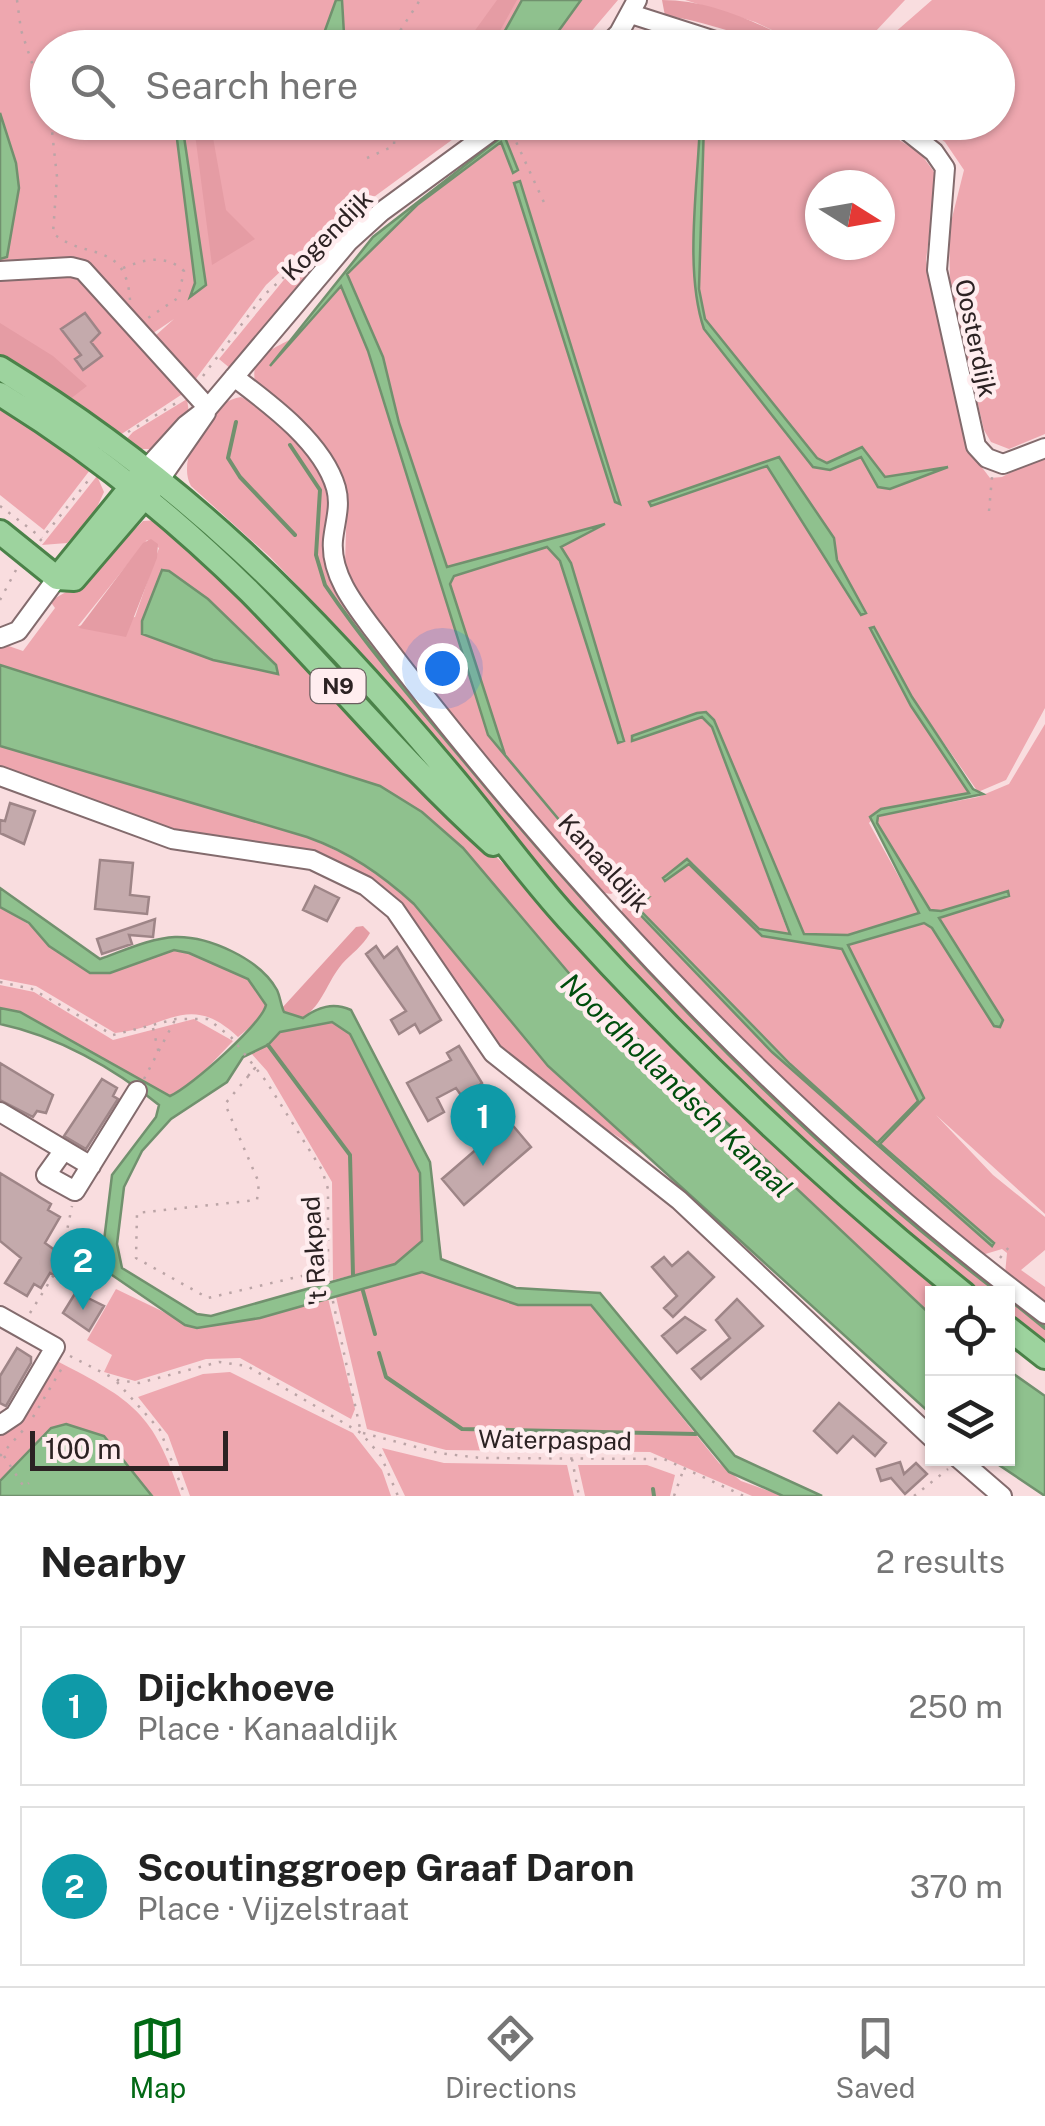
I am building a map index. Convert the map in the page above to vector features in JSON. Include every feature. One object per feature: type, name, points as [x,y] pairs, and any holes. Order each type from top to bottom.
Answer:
[{"type":"main road","name":"N9","points":[[0,368],[118,444],[219,526],[330,638],[447,770],[530,876]]},
{"type":"main road","name":"N9","points":[[0,394],[138,491],[248,591],[440,796],[530,876],[743,1101],[955,1286]]},
{"type":"main road","points":[[0,532],[35,546],[56,578],[155,473]]},
{"type":"main road","points":[[1015,1333],[1045,1357]]},
{"type":"street","points":[[617,30],[634,7],[692,30]]},
{"type":"street","name":"Kogendijk","points":[[155,473],[350,241],[381,212],[481,140]]},
{"type":"street","name":"Oosterdijk","points":[[919,140],[945,168],[936,254],[939,290],[972,436],[982,454],[994,462]]},
{"type":"street","points":[[4,270],[83,270],[129,309],[190,392],[208,408]]},
{"type":"street","name":"Kanaaldijk","points":[[234,377],[286,420],[329,471],[339,502],[334,558],[358,609],[561,858],[682,989],[805,1110],[934,1224],[1045,1314]]},
{"type":"street","points":[[994,462],[1012,462],[1045,448]]},
{"type":"street","points":[[0,638],[18,631],[56,578]]},
{"type":"street","points":[[0,776],[172,839],[312,860],[366,886],[395,910],[494,1052],[679,1200],[925,1431]]},
{"type":"street","points":[[64,1150],[46,1174],[75,1190],[141,1084]]},
{"type":"street","points":[[0,1112],[91,1166]]},
{"type":"street","points":[[0,1316],[56,1347],[15,1415],[0,1425]]},
{"type":"street","points":[[966,1466],[1002,1496]]},
{"type":"path","points":[[17,0],[30,57]]},
{"type":"path","points":[[401,30],[420,0]]},
{"type":"path","points":[[53,140],[57,177],[53,233],[100,251],[122,269],[129,309]]},
{"type":"path","points":[[367,158],[394,146],[394,140]]},
{"type":"path","points":[[514,140],[546,210]]},
{"type":"path","points":[[122,269],[162,260],[173,262],[184,271],[178,298],[146,318]]},
{"type":"path","points":[[118,444],[131,430],[190,392]]},
{"type":"path","points":[[990,510],[994,462]]},
{"type":"path","points":[[0,600],[35,546],[102,463]]},
{"type":"path","points":[[0,506],[35,546]]},
{"type":"path","points":[[0,982],[32,989],[113,1036],[176,1019]]},
{"type":"path","points":[[141,1084],[176,1019]]},
{"type":"path","name":"'t Rakpad","points":[[176,1019],[208,1019],[232,1037],[327,1179],[328,1278],[361,1432]]},
{"type":"path","points":[[153,1027],[158,1056]]},
{"type":"path","points":[[255,1068],[226,1104],[258,1183],[257,1200],[137,1213],[136,1258],[208,1298],[328,1269]]},
{"type":"path","points":[[21,1328],[60,1266],[75,1190]]},
{"type":"path","points":[[56,1347],[117,1380],[148,1382],[219,1362],[238,1363],[361,1432],[382,1456],[398,1496]]},
{"type":"path","points":[[117,1380],[117,1386],[160,1430],[185,1496]]},
{"type":"path","name":"Waterpaspad","points":[[361,1432],[439,1454],[481,1458],[664,1459],[744,1496]]},
{"type":"path","points":[[3,1454],[24,1487],[29,1483]]},
{"type":"path","points":[[572,1456],[579,1496]]},
{"type":"path","points":[[914,1496],[952,1466]]},
{"type":"path","points":[[674,1496],[685,1467]]},
{"type":"path","points":[[15,1486],[20,1482]]},
{"type":"shaded area","points":[[0,0],[568,0],[544,30],[30,30],[30,140],[452,140],[311,243],[266,285],[192,384],[155,336],[174,319],[140,342],[184,393],[117,437],[0,350]]},
{"type":"shaded area","points":[[497,0],[517,0],[500,30],[475,30]]},
{"type":"shaded area","points":[[581,0],[618,0],[592,30],[560,30]]},
{"type":"shaded area","points":[[662,0],[681,1],[719,9],[772,30],[726,30],[665,16]]},
{"type":"shaded area","points":[[685,0],[905,0],[877,30],[772,30]]},
{"type":"shaded area","points":[[932,0],[1045,0],[1045,434],[1009,449],[991,442],[984,430],[950,285],[949,230],[964,170],[942,140],[1015,140],[1015,30],[898,30]]},
{"type":"shaded area","points":[[196,140],[213,140],[226,210],[255,239],[212,265]]},
{"type":"shaded area","points":[[506,140],[899,140],[921,154],[937,176],[926,260],[964,440],[967,430],[974,457],[990,478],[1002,477],[1045,455],[1045,708],[1006,780],[978,792],[912,697],[875,628],[870,628],[969,793],[881,809],[869,823],[919,913],[848,935],[804,934],[714,720],[707,713],[632,736],[632,740],[702,717],[712,727],[789,935],[759,929],[693,863],[684,861],[663,878],[689,864],[762,936],[836,944],[842,949],[919,1101],[877,1143],[790,1064],[638,907],[647,898],[635,904],[719,996],[807,1082],[992,1246],[994,1242],[880,1144],[924,1098],[848,945],[924,923],[932,928],[939,918],[1009,896],[1007,891],[941,911],[930,910],[876,823],[878,816],[978,797],[1009,784],[1045,724],[1045,1214],[936,1115],[993,1175],[1045,1217],[1045,1250],[1021,1270],[1045,1287],[1045,1308],[1005,1274],[1007,1253],[1002,1249],[982,1255],[750,1049],[621,914],[628,891],[623,887],[611,894],[599,892],[523,807],[368,613],[345,564],[347,501],[341,475],[323,448],[255,381],[259,360],[289,340],[271,366],[341,285],[368,351],[488,735],[611,882],[505,755],[449,584],[453,576],[547,546],[560,561],[618,743],[571,563],[561,547],[605,525],[447,567],[399,423],[383,357],[346,274],[417,205],[502,141],[513,172],[518,169]]},
{"type":"shaded area","points":[[368,215],[322,259],[231,369],[219,359],[292,270]]},
{"type":"shaded area","points":[[0,323],[53,356],[87,386],[65,403],[0,361]]},
{"type":"shaded area","points":[[241,397],[255,404],[283,426],[308,454],[328,500],[326,559],[340,597],[620,933],[1008,1286],[968,1286],[883,1216],[853,1183],[825,1165],[649,995],[498,824],[353,643],[270,557],[191,486],[188,461],[198,432],[229,401]]},
{"type":"shaded area","points":[[187,399],[189,413],[152,449],[132,449],[123,443],[133,432]]},
{"type":"shaded area","points":[[0,408],[90,470],[44,530],[0,495]]},
{"type":"shaded area","points":[[97,476],[104,492],[92,518],[67,543],[42,545]]},
{"type":"shaded area","points":[[159,520],[237,585],[442,804],[937,1286],[925,1286],[925,1309],[573,978],[463,848],[422,812],[380,786],[0,665],[0,643],[23,651],[55,608],[50,601],[82,583],[143,521]],"holes":[[[147,540],[159,548],[135,617],[78,626]],[[208,599],[276,665],[277,674],[213,660],[143,634]]]},
{"type":"shaded area","points":[[151,539],[158,544],[157,558],[126,637],[79,628],[143,543]]},
{"type":"shaded area","points":[[0,746],[307,837],[363,863],[414,904],[548,1066],[655,1160],[560,1098],[516,1062],[464,1003],[406,912],[374,882],[351,868],[301,851],[196,836],[148,823],[0,766]]},
{"type":"shaded area","points":[[0,907],[38,930],[49,946],[126,968],[174,950],[189,953],[248,979],[266,1005],[263,1016],[238,1037],[221,1023],[192,1014],[115,1033],[36,986],[0,979]]},
{"type":"shaded area","points":[[363,926],[370,933],[342,964],[310,1012],[303,1018],[283,1012],[282,1008],[356,927]]},
{"type":"shaded area","points":[[0,985],[34,992],[113,1040],[194,1019],[233,1041],[194,1082],[170,1096],[20,1012],[0,1008]]},
{"type":"shaded area","points":[[332,1022],[350,1034],[420,1173],[423,1241],[395,1264],[353,1275],[350,1155],[268,1045],[280,1032]]},
{"type":"shaded area","points":[[268,1045],[350,1155],[353,1275],[333,1280],[332,1182],[267,1071],[250,1052]]},
{"type":"shaded area","points":[[422,1272],[459,1283],[591,1305],[719,1463],[741,1481],[783,1496],[752,1496],[650,1452],[446,1450],[367,1429],[336,1297]]},
{"type":"shaded area","points":[[116,1289],[197,1328],[260,1318],[328,1298],[355,1409],[351,1419],[240,1358],[206,1359],[135,1381],[104,1372],[112,1355],[87,1340]]},
{"type":"shaded area","points":[[1015,1293],[1045,1320],[1045,1347],[1015,1323]]},
{"type":"shaded area","points":[[57,1361],[105,1387],[137,1412],[161,1445],[181,1496],[152,1496],[104,1436],[66,1424],[37,1442],[0,1481],[0,1431],[32,1402]]},
{"type":"shaded area","points":[[230,1372],[353,1433],[382,1470],[391,1496],[190,1496],[168,1435],[138,1397],[203,1374]]},
{"type":"shaded area","points":[[382,1448],[444,1463],[567,1465],[574,1496],[405,1496]]},
{"type":"shaded area","points":[[578,1465],[647,1465],[675,1475],[670,1496],[585,1496]]},
{"type":"water","points":[[336,0],[342,0],[344,30],[325,30]]},
{"type":"water","points":[[522,0],[581,0],[559,30],[505,30]]},
{"type":"water","points":[[0,113],[16,163],[19,188],[7,257],[0,259]]},
{"type":"water","points":[[177,140],[185,140],[206,285],[190,297],[195,283]]},
{"type":"water","points":[[498,140],[506,140],[518,170],[513,173],[501,142],[417,205],[347,274],[383,357],[399,423],[447,567],[605,524],[561,547],[571,563],[624,741],[618,743],[560,561],[547,547],[454,576],[450,584],[505,755],[611,882],[488,735],[368,351],[341,286],[270,366],[373,237]]},
{"type":"water","points":[[699,140],[703,140],[699,289],[705,319],[817,458],[827,463],[862,447],[885,477],[948,467],[890,489],[878,487],[861,457],[830,470],[813,467],[704,329],[695,281]]},
{"type":"water","points":[[520,181],[620,504],[615,502],[514,183]]},
{"type":"water","points":[[779,457],[834,538],[837,560],[866,613],[861,615],[767,466],[651,506],[649,502]]},
{"type":"water","points":[[162,570],[208,599],[276,665],[278,674],[213,660],[142,634],[142,621]]},
{"type":"water","points":[[874,627],[912,697],[973,789],[983,794],[878,816],[877,823],[930,910],[941,911],[1008,891],[1009,896],[939,918],[1003,1020],[1000,1027],[994,1026],[932,928],[924,923],[848,945],[924,1098],[880,1144],[994,1243],[992,1246],[772,1052],[628,902],[648,898],[638,908],[790,1064],[877,1143],[918,1101],[842,949],[762,936],[689,864],[665,881],[663,878],[687,859],[759,929],[790,934],[712,727],[702,717],[632,741],[632,736],[697,713],[706,712],[714,720],[804,934],[848,935],[919,913],[870,817],[881,809],[969,793],[911,706],[870,628]]},
{"type":"water","name":"Noordhollandsch Kanaal","points":[[0,665],[380,786],[422,812],[463,848],[573,978],[925,1309],[925,1409],[548,1066],[414,904],[364,865],[307,837],[0,746]]},
{"type":"water","points":[[0,888],[100,959],[166,938],[218,945],[259,968],[277,990],[284,1012],[303,1018],[326,1007],[351,1010],[430,1162],[441,1259],[516,1288],[600,1293],[735,1456],[822,1496],[783,1496],[729,1472],[591,1305],[518,1305],[422,1272],[260,1318],[197,1328],[185,1325],[109,1273],[102,1257],[112,1175],[156,1117],[159,1105],[84,1055],[0,1024],[0,1008],[20,1012],[170,1096],[224,1054],[252,1026],[266,1005],[248,979],[174,950],[110,973],[90,973],[49,946],[29,923],[0,907]],"holes":[[[332,1022],[350,1034],[420,1173],[422,1241],[395,1264],[211,1316],[197,1314],[122,1268],[117,1244],[124,1187],[142,1151],[171,1119],[227,1082],[243,1057],[268,1045],[280,1032]]]},
{"type":"water","points":[[1015,1375],[1045,1396],[1045,1496],[1000,1466],[1015,1466]]},
{"type":"water","points":[[66,1424],[104,1436],[152,1496],[0,1496],[0,1481],[51,1428]]},
{"type":"building","points":[[85,313],[100,333],[91,342],[102,356],[83,370],[75,359],[81,355],[61,329]]},
{"type":"building","points":[[10,803],[35,811],[24,844],[0,833],[0,820],[5,821]]},
{"type":"building","points":[[100,860],[133,863],[130,895],[149,897],[147,914],[95,909]]},
{"type":"building","points":[[315,886],[339,898],[327,921],[303,910]]},
{"type":"building","points":[[155,919],[153,937],[129,935],[132,944],[102,954],[97,939]]},
{"type":"building","points":[[376,946],[384,958],[397,947],[441,1020],[420,1033],[415,1024],[399,1034],[391,1020],[406,1011],[366,954]]},
{"type":"building","points":[[459,1046],[482,1083],[463,1098],[456,1088],[437,1098],[444,1112],[428,1121],[407,1083],[451,1060],[447,1053]]},
{"type":"building","points":[[0,1063],[53,1095],[46,1113],[37,1111],[33,1117],[0,1100]]},
{"type":"building","points":[[102,1079],[117,1088],[113,1096],[118,1099],[86,1149],[64,1136]]},
{"type":"building","points":[[509,1121],[531,1147],[464,1205],[442,1179]]},
{"type":"building","points":[[0,1173],[51,1204],[48,1210],[60,1217],[45,1243],[81,1269],[71,1285],[50,1273],[41,1288],[34,1284],[27,1296],[5,1283],[21,1258],[0,1241]]},
{"type":"building","points":[[688,1252],[714,1277],[673,1317],[664,1308],[677,1296],[652,1267],[664,1257],[672,1266]]},
{"type":"building","points":[[76,1292],[104,1306],[89,1331],[63,1313]]},
{"type":"building","points":[[737,1299],[763,1326],[701,1379],[692,1369],[730,1338],[716,1320]]},
{"type":"building","points":[[685,1317],[705,1330],[677,1353],[662,1336]]},
{"type":"building","points":[[17,1348],[31,1357],[31,1363],[6,1406],[0,1403],[0,1376]]},
{"type":"building","points":[[839,1403],[886,1443],[875,1456],[853,1436],[837,1453],[814,1431]]},
{"type":"building","points":[[900,1462],[904,1474],[916,1463],[927,1474],[905,1494],[891,1478],[881,1481],[877,1469]]},
{"type":"waterway","points":[[236,422],[228,458],[240,477],[295,535]]},
{"type":"waterway","points":[[290,445],[320,490],[316,555],[325,585],[424,713],[545,856],[730,1055],[861,1179],[991,1286]]},
{"type":"waterway","points":[[268,1045],[350,1155],[353,1275]]},
{"type":"waterway","points":[[363,1291],[375,1334]]},
{"type":"waterway","points":[[1015,1304],[1045,1328]]},
{"type":"waterway","points":[[379,1353],[386,1377],[462,1429],[696,1434]]},
{"type":"waterway","points":[[653,1489],[654,1496]]},
{"type":"place","name":"Dijckhoeve","points":[[483,1166]]},
{"type":"place","name":"Scoutinggroep Graaf Daron","points":[[83,1310]]}]
